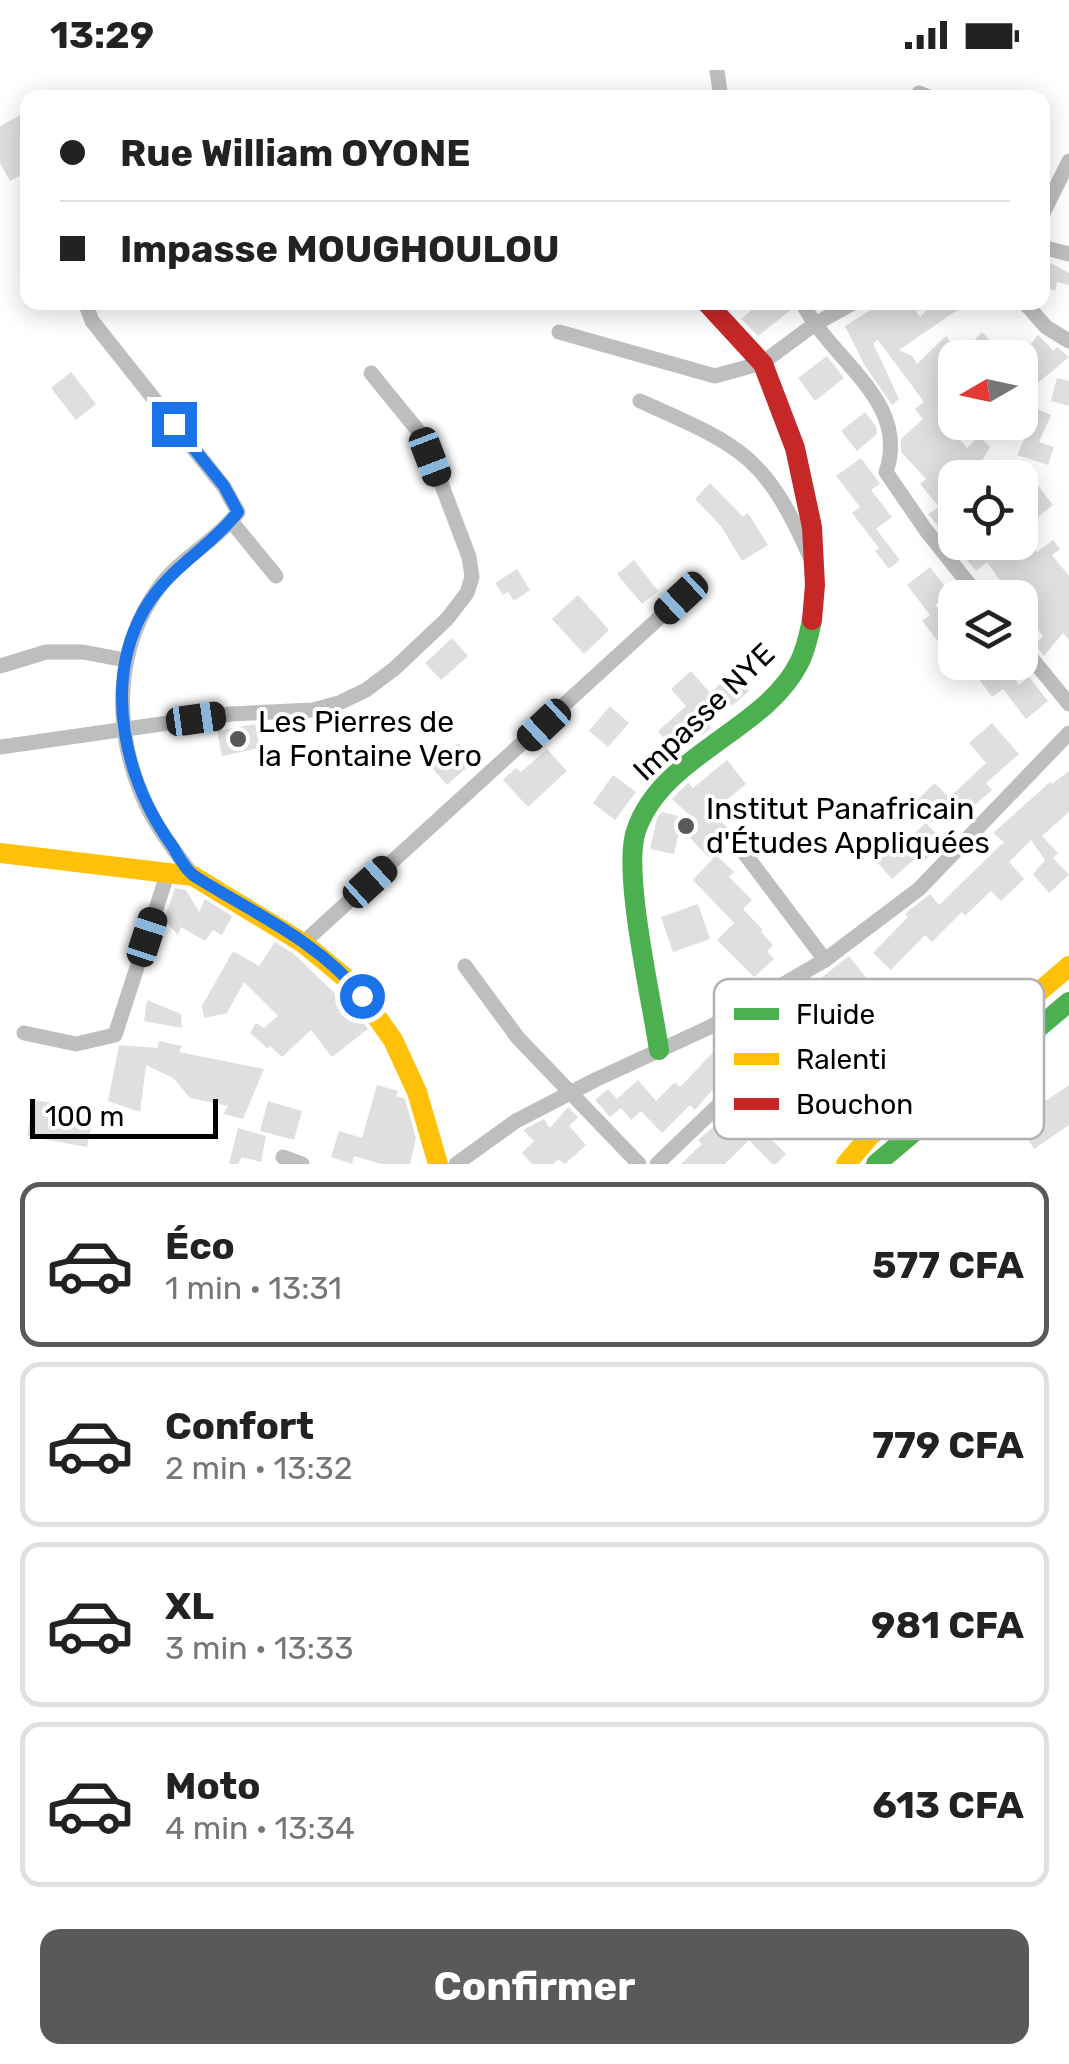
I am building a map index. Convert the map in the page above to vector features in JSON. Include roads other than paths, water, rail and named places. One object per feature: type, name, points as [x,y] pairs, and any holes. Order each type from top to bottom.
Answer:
[{"type":"main road","points":[[713,310],[762,363]]},
{"type":"main road","name":"Impasse NYE","points":[[659,1050],[634,872],[634,835],[648,807],[675,777],[744,722],[796,671],[806,650],[810,624],[813,566],[804,476],[762,363]]},
{"type":"main road","points":[[0,853],[193,876],[303,942],[354,985],[393,1040],[418,1092],[438,1164]]},
{"type":"main road","points":[[1044,987],[1069,966]]},
{"type":"main road","points":[[1044,1023],[1069,1002]]},
{"type":"main road","points":[[828,1164],[864,1139]]},
{"type":"main road","points":[[846,1164],[867,1139]]},
{"type":"main road","points":[[876,1164],[905,1139]]},
{"type":"main road","points":[[884,1164],[900,1143]]},
{"type":"street","points":[[1050,199],[1069,161]]},
{"type":"street","points":[[88,310],[92,321],[236,503],[238,512],[162,584],[134,631],[125,660],[125,728],[142,796],[193,876]]},
{"type":"street","points":[[807,310],[878,401],[892,442],[886,472],[965,580]]},
{"type":"street","points":[[559,332],[714,376],[762,363],[840,310]]},
{"type":"street","points":[[1031,310],[1046,327],[1069,341]]},
{"type":"street","points":[[0,747],[231,714],[313,710],[339,703],[366,690],[409,656],[447,618],[467,592],[472,577],[469,557],[424,438],[371,373]]},
{"type":"street","points":[[640,400],[735,445],[778,490],[813,566]]},
{"type":"street","points":[[232,521],[276,576]]},
{"type":"street","points":[[303,942],[681,598]]},
{"type":"street","points":[[0,666],[46,652],[84,652],[125,660]]},
{"type":"street","points":[[1038,666],[1069,704]]},
{"type":"street","points":[[792,979],[825,960],[919,889],[1069,733]]},
{"type":"street","points":[[745,854],[825,960]]},
{"type":"street","points":[[24,1033],[76,1044],[115,1034],[168,872]]},
{"type":"street","points":[[466,966],[498,1014],[639,1164]]},
{"type":"street","points":[[456,1164],[516,1122],[714,1025]]},
{"type":"street","points":[[657,1164],[714,1109]]},
{"type":"street","points":[[283,1157],[302,1164]]},
{"type":"place","name":"Les Pierres de la Fontaine Vero","points":[[238,739]]},
{"type":"place","name":"Institut Panafricain d'Études Appliquées","points":[[686,826]]}]
